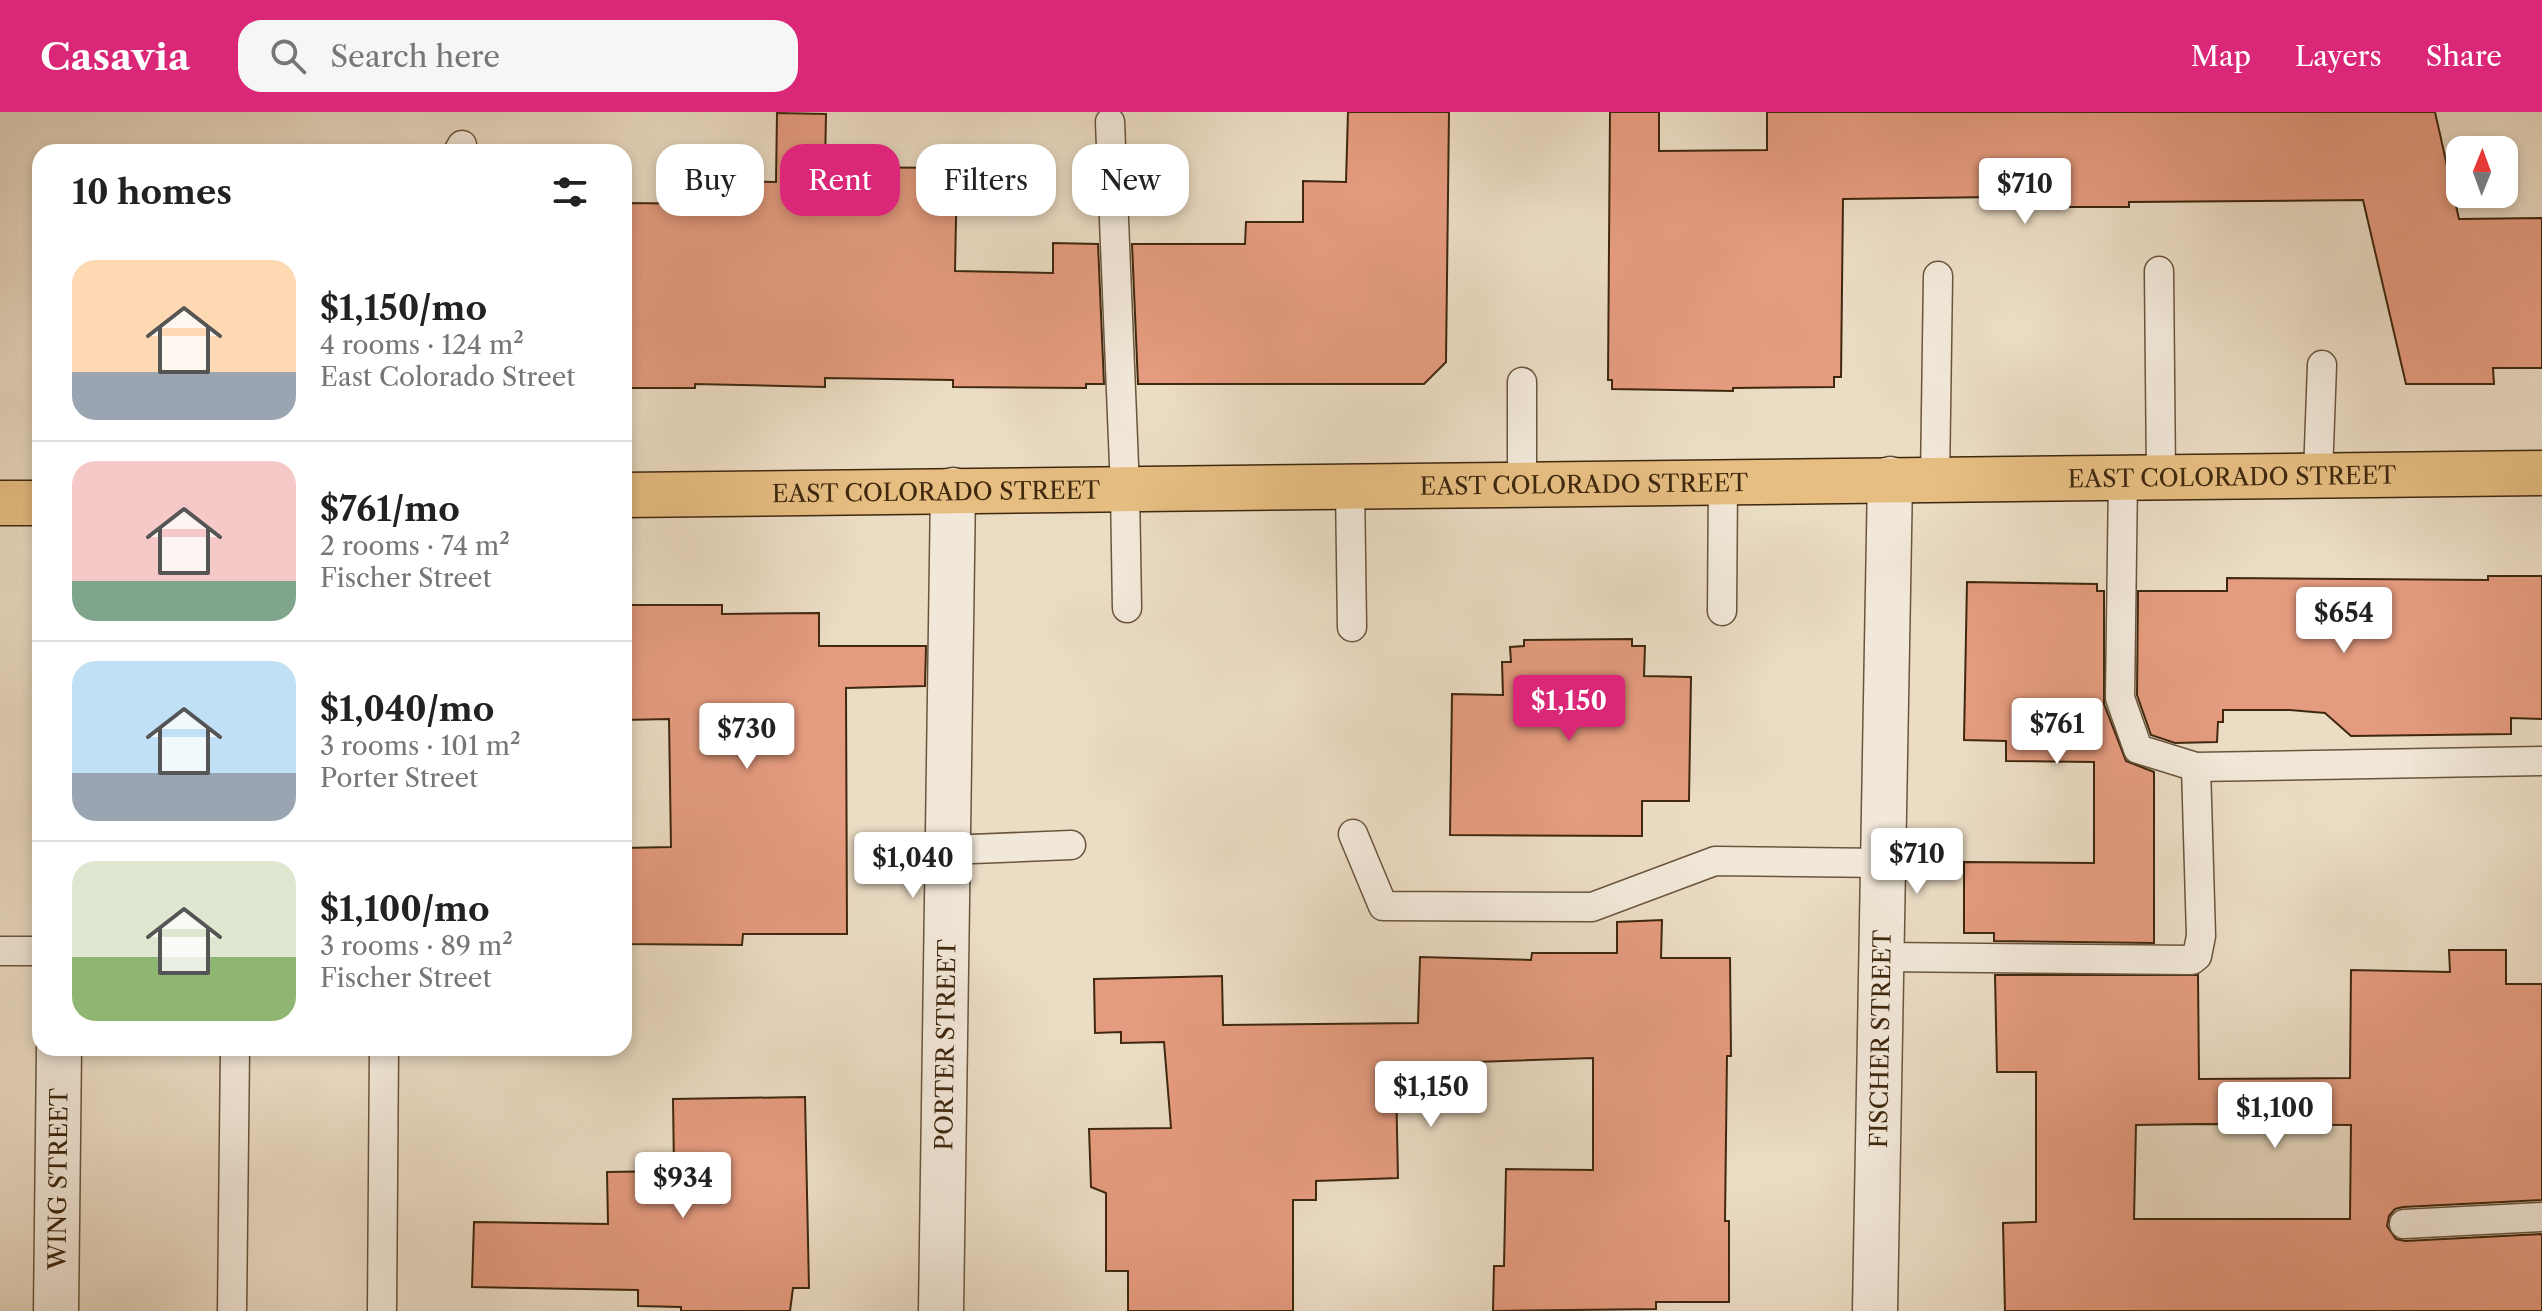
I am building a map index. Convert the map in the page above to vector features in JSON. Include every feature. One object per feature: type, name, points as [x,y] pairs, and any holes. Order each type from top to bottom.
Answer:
[{"type":"main road","name":"EAST COLORADO STREET","points":[[632,495],[2542,473]]},
{"type":"main road","points":[[0,503],[32,503]]},
{"type":"street","name":"FISCHER STREET","points":[[1875,1311],[1890,479]]},
{"type":"street","name":"PORTER STREET","points":[[941,1311],[953,490]]},
{"type":"street","name":"WING STREET","points":[[56,1311],[59,1056]]},
{"type":"lane","points":[[1110,122],[1127,608]]},
{"type":"lane","points":[[2159,271],[2120,698],[2138,749],[2196,767],[2542,761]]},
{"type":"lane","points":[[1935,479],[1938,276]]},
{"type":"lane","points":[[2318,475],[2322,365]]},
{"type":"lane","points":[[1522,382],[1522,484]]},
{"type":"lane","points":[[1722,611],[1723,482]]},
{"type":"lane","points":[[1350,486],[1352,627]]},
{"type":"lane","points":[[1882,957],[2192,960],[2197,956],[2201,936],[2196,767]]},
{"type":"lane","points":[[1353,834],[1383,906],[1592,907],[1715,861],[1884,863]]},
{"type":"lane","points":[[947,850],[1071,845]]},
{"type":"lane","points":[[0,951],[32,951]]},
{"type":"lane","points":[[232,1311],[235,1056]]},
{"type":"lane","points":[[382,1311],[384,1056]]},
{"type":"lane","points":[[2404,1224],[2542,1217]]},
{"type":"building","points":[[1348,112],[1449,112],[1446,362],[1424,384],[1138,384],[1132,244],[1245,244],[1246,222],[1303,222],[1303,181],[1346,182]]},
{"type":"building","points":[[1610,112],[1659,112],[1659,151],[1767,150],[1767,112],[2435,112],[2446,161],[2446,208],[2457,208],[2459,219],[2542,218],[2542,368],[2493,368],[2494,384],[2406,384],[2363,200],[2129,202],[2129,207],[2067,207],[2066,196],[1843,199],[1841,377],[1834,377],[1834,387],[1733,388],[1733,391],[1612,389],[1612,380],[1608,380]]},
{"type":"building","points":[[777,113],[826,114],[825,144],[780,144],[780,216],[900,216],[900,168],[916,168],[916,216],[956,216],[955,271],[1053,273],[1053,243],[1098,244],[1104,384],[1086,384],[1086,388],[953,387],[953,380],[825,378],[825,387],[695,384],[695,388],[632,388],[632,203],[656,203],[656,216],[764,216],[764,182],[776,182]]},
{"type":"building","points":[[2488,576],[2542,576],[2542,719],[2511,718],[2511,734],[2351,736],[2325,713],[2223,710],[2223,722],[2218,722],[2217,742],[2175,743],[2151,735],[2137,695],[2138,591],[2227,591],[2227,578],[2488,580]]},
{"type":"building","points":[[1967,582],[2097,584],[2097,591],[2104,591],[2104,704],[2126,761],[2154,772],[2154,943],[1994,941],[1994,933],[1964,933],[1964,862],[2094,863],[2094,762],[2006,761],[2006,741],[1964,740]]},
{"type":"building","points":[[632,605],[722,605],[722,614],[819,613],[819,646],[926,646],[925,686],[846,688],[847,934],[743,934],[742,945],[632,944],[632,848],[671,847],[669,719],[632,720]]},
{"type":"building","points":[[1632,639],[1632,646],[1645,646],[1644,676],[1691,677],[1689,801],[1642,801],[1642,836],[1450,835],[1452,694],[1503,695],[1502,662],[1511,662],[1510,647],[1524,646],[1524,640]]},
{"type":"building","points":[[1662,920],[1661,958],[1730,958],[1731,1056],[1727,1056],[1725,1221],[1729,1221],[1729,1302],[1656,1302],[1656,1309],[1493,1311],[1494,1266],[1504,1266],[1506,1169],[1593,1170],[1593,1058],[1447,1063],[1447,1082],[1396,1082],[1398,1178],[1316,1181],[1316,1200],[1293,1200],[1293,1311],[1128,1311],[1128,1271],[1106,1271],[1106,1193],[1091,1187],[1089,1129],[1171,1128],[1164,1042],[1121,1043],[1121,1032],[1095,1033],[1094,979],[1222,976],[1223,1025],[1418,1023],[1420,957],[1531,960],[1532,953],[1617,953],[1617,922]]},
{"type":"building","points":[[2449,950],[2506,950],[2506,984],[2542,984],[2542,1200],[2403,1207],[2395,1209],[2389,1216],[2387,1226],[2396,1239],[2405,1241],[2542,1234],[2542,1311],[2005,1311],[2003,1223],[2036,1222],[2036,1072],[1997,1072],[1995,975],[2198,975],[2199,1079],[2350,1078],[2351,970],[2450,972]],"holes":[[[2136,1125],[2351,1125],[2350,1219],[2134,1219]]]},
{"type":"building","points":[[805,1097],[809,1288],[793,1288],[790,1311],[681,1311],[681,1307],[638,1306],[638,1290],[472,1287],[474,1222],[608,1224],[607,1172],[674,1171],[673,1099]]}]
